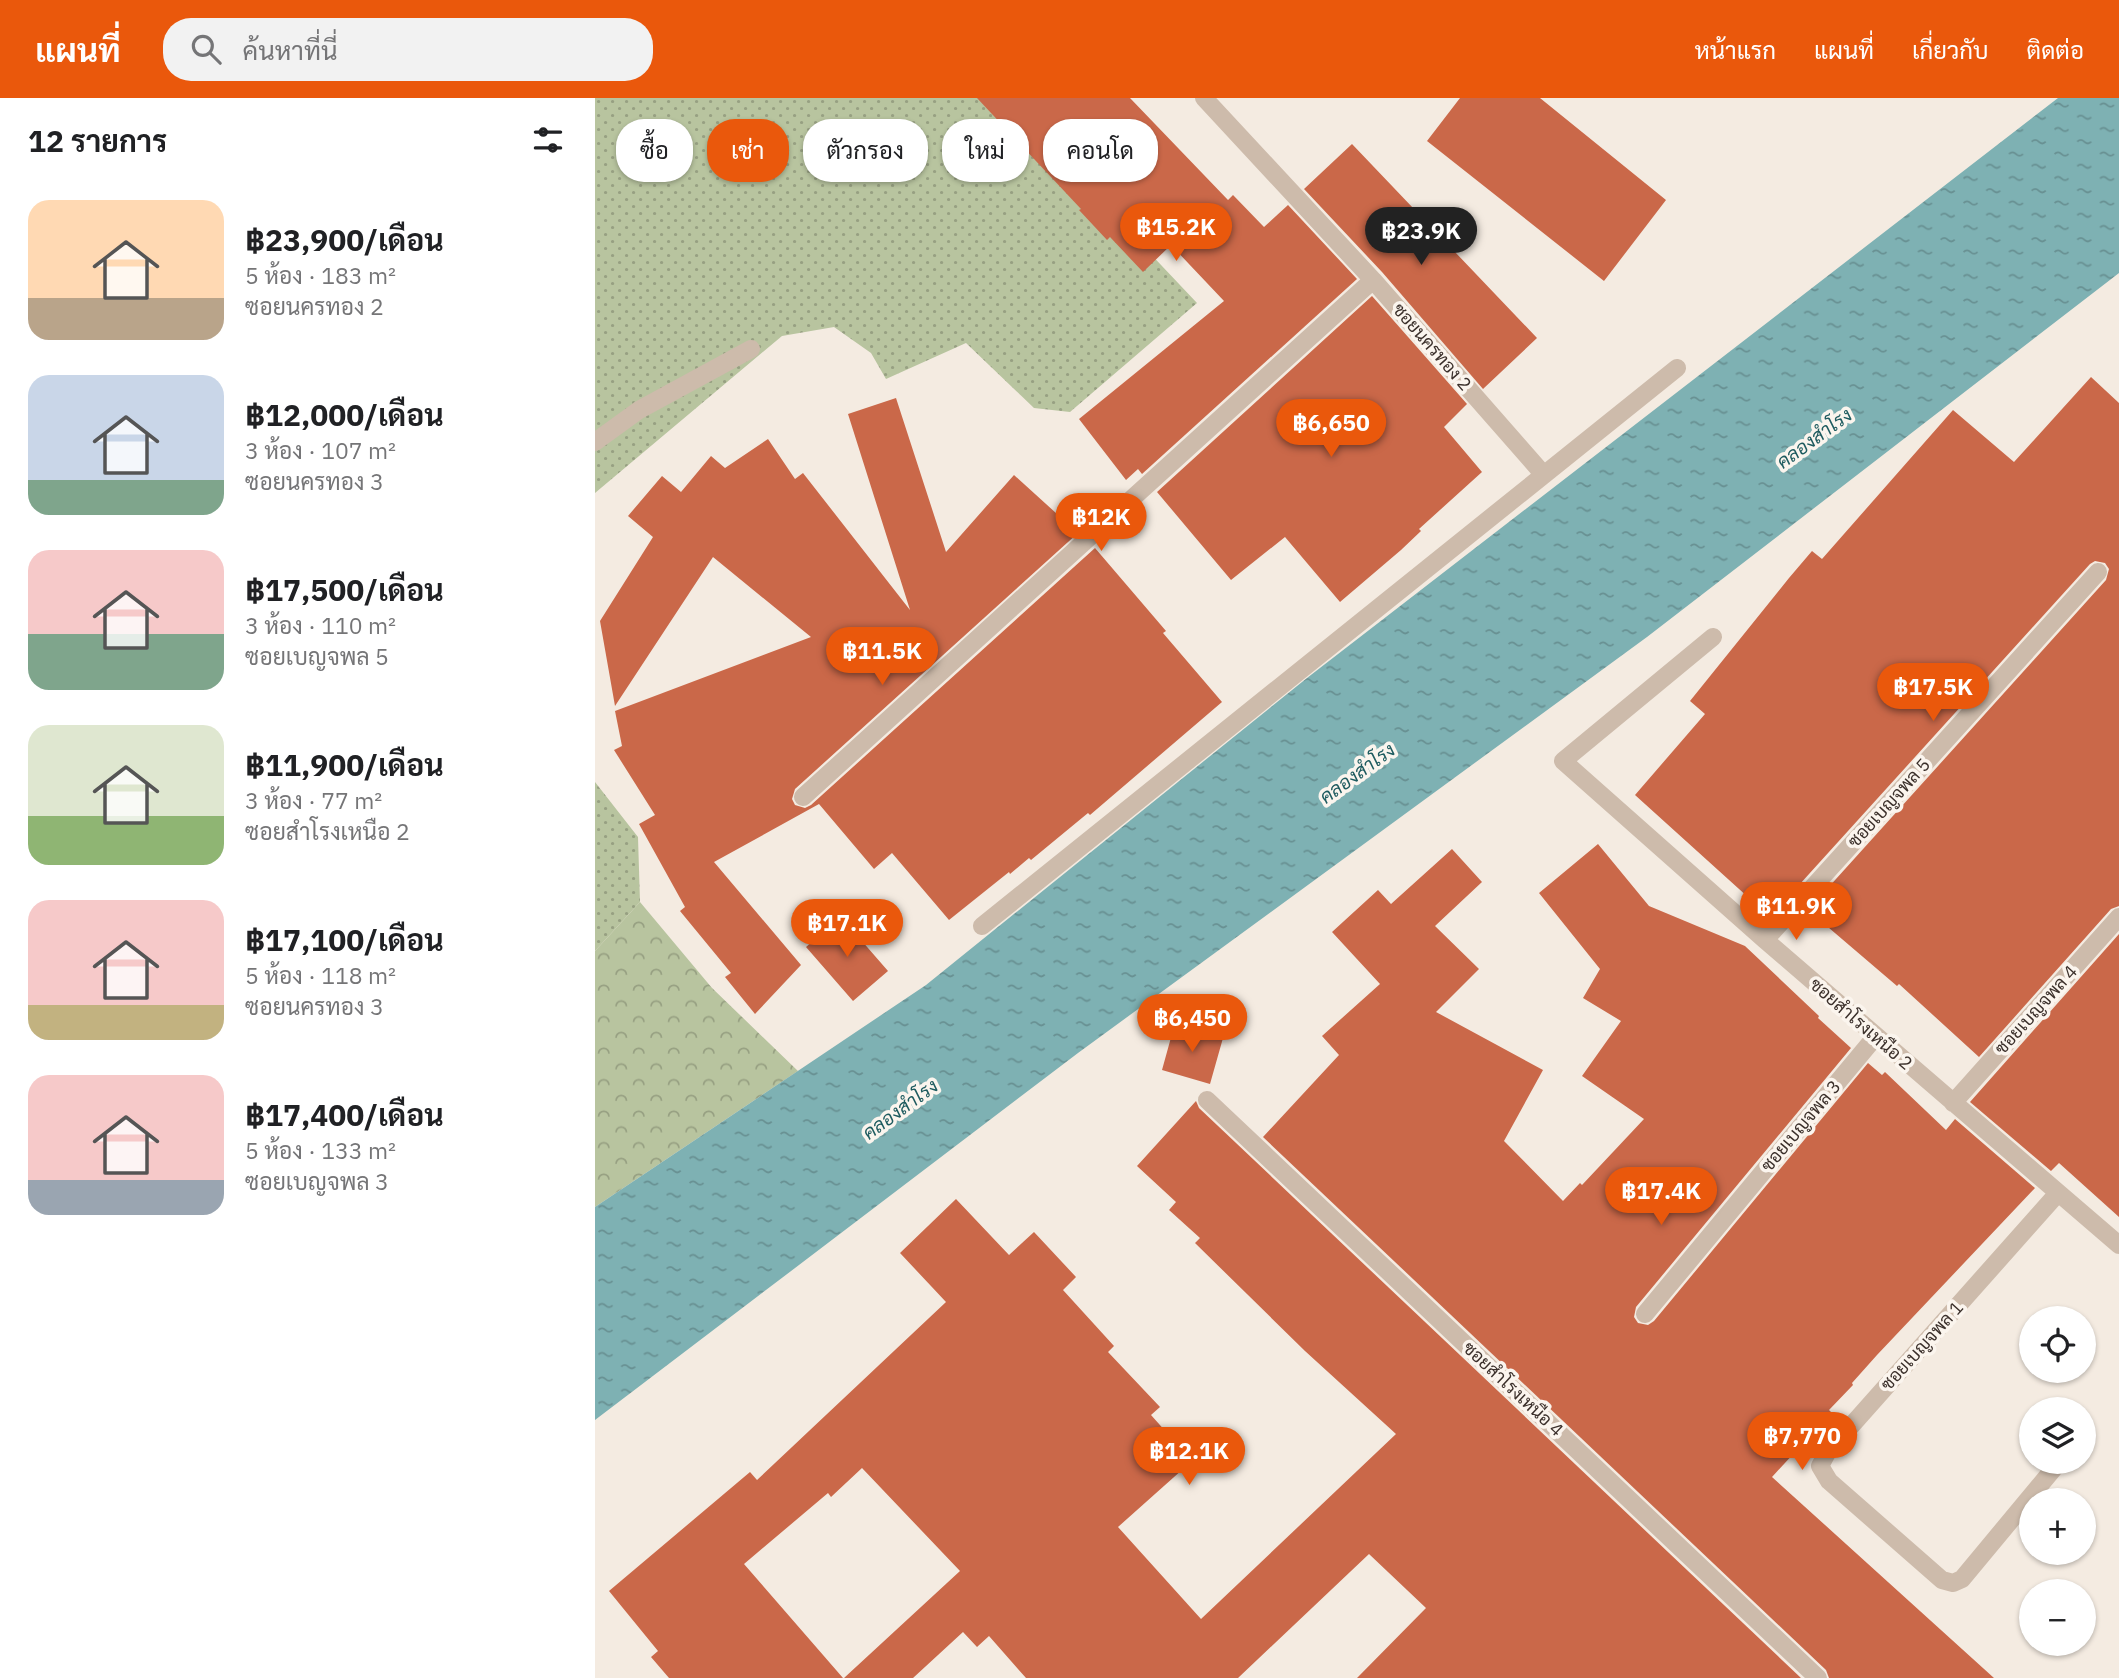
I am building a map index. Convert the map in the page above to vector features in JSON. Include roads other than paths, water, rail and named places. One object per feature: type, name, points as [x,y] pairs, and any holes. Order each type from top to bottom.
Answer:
[{"type":"street","name":"ซอยนครทอง 2","points":[[1204,98],[1373,281],[1544,475]]},
{"type":"street","points":[[803,797],[1373,281]]},
{"type":"street","points":[[595,442],[639,410],[751,349]]},
{"type":"street","points":[[982,926],[1677,368]]},
{"type":"street","name":"ซอยเบญจพล 5","points":[[1765,940],[2098,572]]},
{"type":"street","name":"ซอยสำโรงเหนือ 2","points":[[1713,638],[1563,761],[1765,940],[2119,1245]]},
{"type":"street","name":"ซอยเบญจพล 4","points":[[1953,1103],[2119,918]]},
{"type":"street","name":"ซอยเบญจพล 3","points":[[1646,1314],[1876,1036]]},
{"type":"street","name":"ซอยสำโรงเหนือ 4","points":[[1207,1100],[1818,1678]]},
{"type":"street","name":"ซอยเบญจพล 1","points":[[2049,1474],[1962,1579],[1953,1583],[1942,1580],[1829,1481],[1820,1466],[1827,1453],[2058,1193]]},
{"type":"water","name":"คลองสำโรง","points":[[2058,98],[2119,98],[2119,273],[1647,637],[1078,1053],[595,1420],[595,1207],[926,985],[1307,678]]}]
